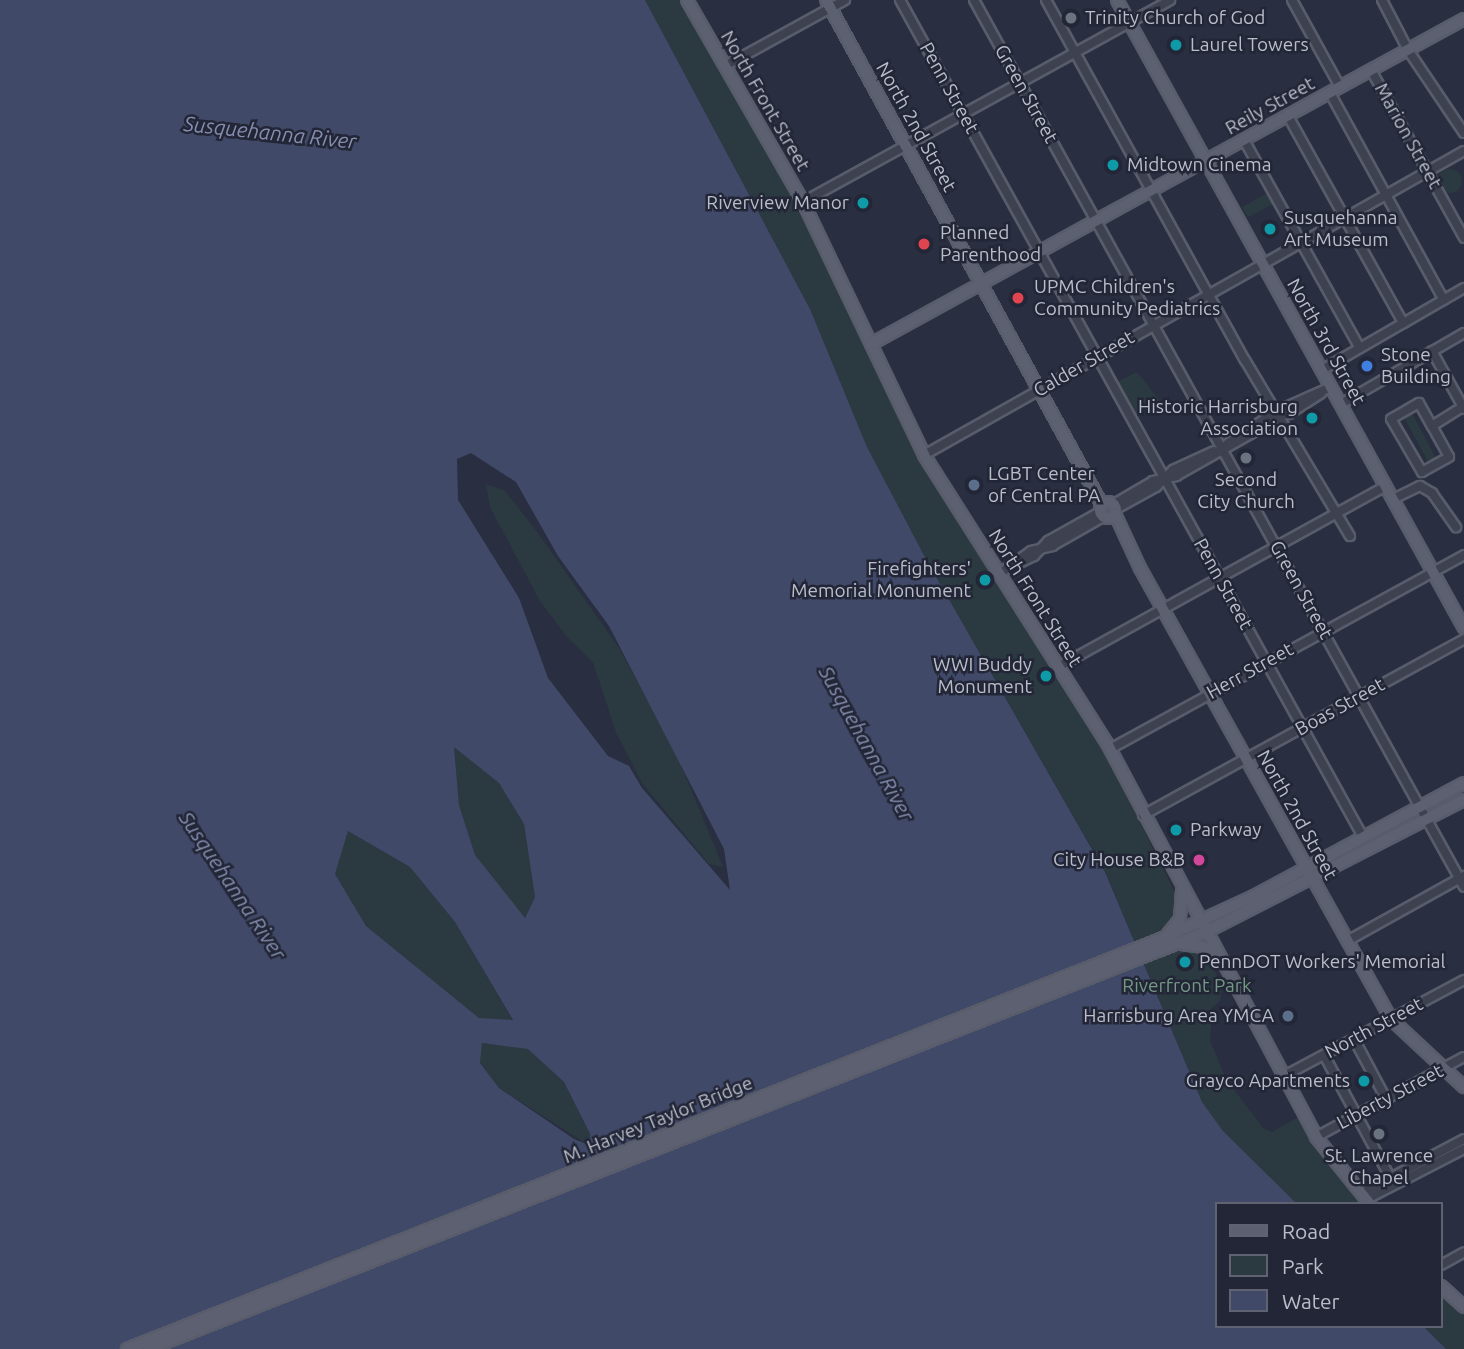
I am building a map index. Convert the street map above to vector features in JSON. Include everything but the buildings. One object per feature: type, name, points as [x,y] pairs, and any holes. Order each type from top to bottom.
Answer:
[{"type":"main road","name":"North Front Street","points":[[687,0],[803,202],[924,455],[1003,570],[1058,667],[1110,749],[1316,1137],[1366,1199]]},
{"type":"main road","name":"North 3rd Street","points":[[1117,0],[1322,370],[1327,389],[1341,404],[1464,628]]},
{"type":"main road","name":"North 2nd Street","points":[[828,4],[1391,1020],[1464,1087]]},
{"type":"main road","name":"Reily Street","points":[[871,344],[1464,19]]},
{"type":"main road","name":"M. Harvey Taylor Bridge","points":[[1167,942],[1201,921],[1464,783]]},
{"type":"main road","name":"M. Harvey Taylor Bridge","points":[[127,1349],[1151,948],[1206,932],[1314,880],[1464,800]]},
{"type":"main road","points":[[1182,885],[1180,919],[1167,942],[1198,946],[1222,961]]},
{"type":"main road","name":"M. Harvey Taylor Bridge","points":[[149,1349],[1151,948]]},
{"type":"main road","points":[[1443,1288],[1464,1307]]},
{"type":"street","points":[[725,66],[828,4],[845,0]]},
{"type":"street","name":"Penn Street","points":[[900,0],[1363,837]]},
{"type":"street","name":"Green Street","points":[[974,0],[1463,881]]},
{"type":"street","points":[[1046,0],[1150,191],[1278,416],[1350,536]]},
{"type":"street","points":[[803,202],[1170,0]]},
{"type":"street","points":[[1292,0],[1387,194],[1444,300]]},
{"type":"street","points":[[1382,0],[1408,50],[1464,133]]},
{"type":"street","name":"Marion Street","points":[[1371,70],[1464,238]]},
{"type":"street","points":[[1288,116],[1347,217],[1403,323]]},
{"type":"street","points":[[1244,140],[1360,348]]},
{"type":"street","name":"Calder Street","points":[[924,455],[1464,151]]},
{"type":"street","points":[[1322,370],[1464,288]]},
{"type":"street","points":[[1341,404],[1464,333]]},
{"type":"street","points":[[1432,351],[1463,408],[1432,426]]},
{"type":"street","points":[[1003,570],[1207,451],[1221,447],[1247,428],[1278,416],[1286,407],[1327,389]]},
{"type":"street","points":[[1419,403],[1432,426],[1449,457],[1422,472],[1391,419],[1419,403]]},
{"type":"street","points":[[1058,667],[1386,486]]},
{"type":"street","points":[[1393,499],[1420,486],[1432,493],[1455,527]]},
{"type":"street","name":"Herr Street","points":[[1110,749],[1464,555]]},
{"type":"street","name":"Boas Street","points":[[1143,815],[1464,639]]},
{"type":"street","points":[[1347,941],[1463,881]]},
{"type":"street","name":"North Street","points":[[1284,1076],[1464,981]]},
{"type":"street","points":[[1354,1039],[1386,1099]]},
{"type":"street","points":[[1324,1055],[1391,1179]]},
{"type":"street","name":"Liberty Street","points":[[1316,1137],[1464,1057]]},
{"type":"street","points":[[1366,1199],[1391,1179],[1464,1139]]},
{"type":"street","points":[[1366,1199],[1464,1149]]},
{"type":"street","points":[[1443,1264],[1464,1252]]},
{"type":"green space","name":"Riverfront Park","points":[[645,0],[680,0],[801,210],[915,449],[1105,753],[1222,986],[1220,1001],[1212,1007],[1210,1041],[1226,1079],[1263,1128],[1272,1132],[1298,1117],[1362,1202],[1295,1202],[1223,1131],[1202,1102],[1105,871],[927,561],[867,447],[810,309]]},
{"type":"green space","points":[[1450,169],[1458,173],[1462,181],[1458,189],[1450,193],[1442,189],[1438,181],[1442,173]]},
{"type":"green space","points":[[1269,192],[1273,204],[1248,217],[1242,207]]},
{"type":"green space","points":[[1137,372],[1161,402],[1134,416],[1116,382]]},
{"type":"green space","points":[[1411,411],[1436,458],[1428,462],[1403,415]]},
{"type":"green space","points":[[486,484],[505,491],[619,648],[676,753],[723,867],[709,864],[642,783],[616,732],[593,662],[568,638],[540,601],[490,507]]},
{"type":"green space","points":[[454,746],[499,783],[524,824],[535,897],[524,919],[475,855],[459,805]]},
{"type":"green space","points":[[348,831],[410,867],[455,922],[513,1021],[479,1018],[366,926],[335,874]]},
{"type":"green space","points":[[482,1043],[529,1049],[564,1082],[590,1135],[590,1146],[499,1088],[480,1063]]},
{"type":"green space","points":[[1443,1294],[1464,1314],[1464,1349],[1446,1349],[1425,1328],[1443,1328]]},
{"type":"water","name":"Susquehanna River","points":[[0,0],[645,0],[810,309],[867,447],[927,561],[1105,872],[1202,1102],[1223,1131],[1295,1202],[1216,1202],[1216,1328],[1425,1328],[1446,1349],[0,1349]],"holes":[[[471,453],[516,482],[558,556],[609,626],[724,849],[730,890],[642,788],[629,766],[608,756],[548,678],[519,598],[458,500],[457,459]],[[454,747],[499,783],[524,824],[535,897],[525,918],[475,855],[459,805]],[[348,831],[410,867],[455,922],[513,1020],[479,1018],[366,926],[335,874]],[[482,1043],[528,1049],[564,1082],[590,1134],[589,1145],[574,1139],[499,1088],[480,1063]]]},
{"type":"place","name":"Trinity Church of God","points":[[1071,18]]},
{"type":"place","name":"Laurel Towers","points":[[1176,45]]},
{"type":"place","name":"Midtown Cinema","points":[[1113,165]]},
{"type":"place","name":"Riverview Manor","points":[[863,203]]},
{"type":"place","name":"Susquehanna Art Museum","points":[[1270,229]]},
{"type":"place","name":"Planned Parenthood","points":[[924,244]]},
{"type":"place","name":"UPMC Children's Community Pediatrics","points":[[1018,298]]},
{"type":"place","name":"Stone Building","points":[[1367,366]]},
{"type":"place","name":"Historic Harrisburg Association","points":[[1312,418]]},
{"type":"place","name":"Second City Church","points":[[1246,458]]},
{"type":"place","name":"LGBT Center of Central PA","points":[[974,485]]},
{"type":"place","name":"Firefighters' Memorial Monument","points":[[985,580]]},
{"type":"place","name":"WWI Buddy Monument","points":[[1046,676]]},
{"type":"place","name":"Parkway","points":[[1176,830]]},
{"type":"place","name":"City House B&B","points":[[1199,860]]},
{"type":"place","name":"PennDOT Workers' Memorial","points":[[1185,962]]},
{"type":"place","name":"Harrisburg Area YMCA","points":[[1288,1016]]},
{"type":"place","name":"Grayco Apartments","points":[[1364,1081]]},
{"type":"place","name":"St. Lawrence Chapel","points":[[1379,1134]]}]
